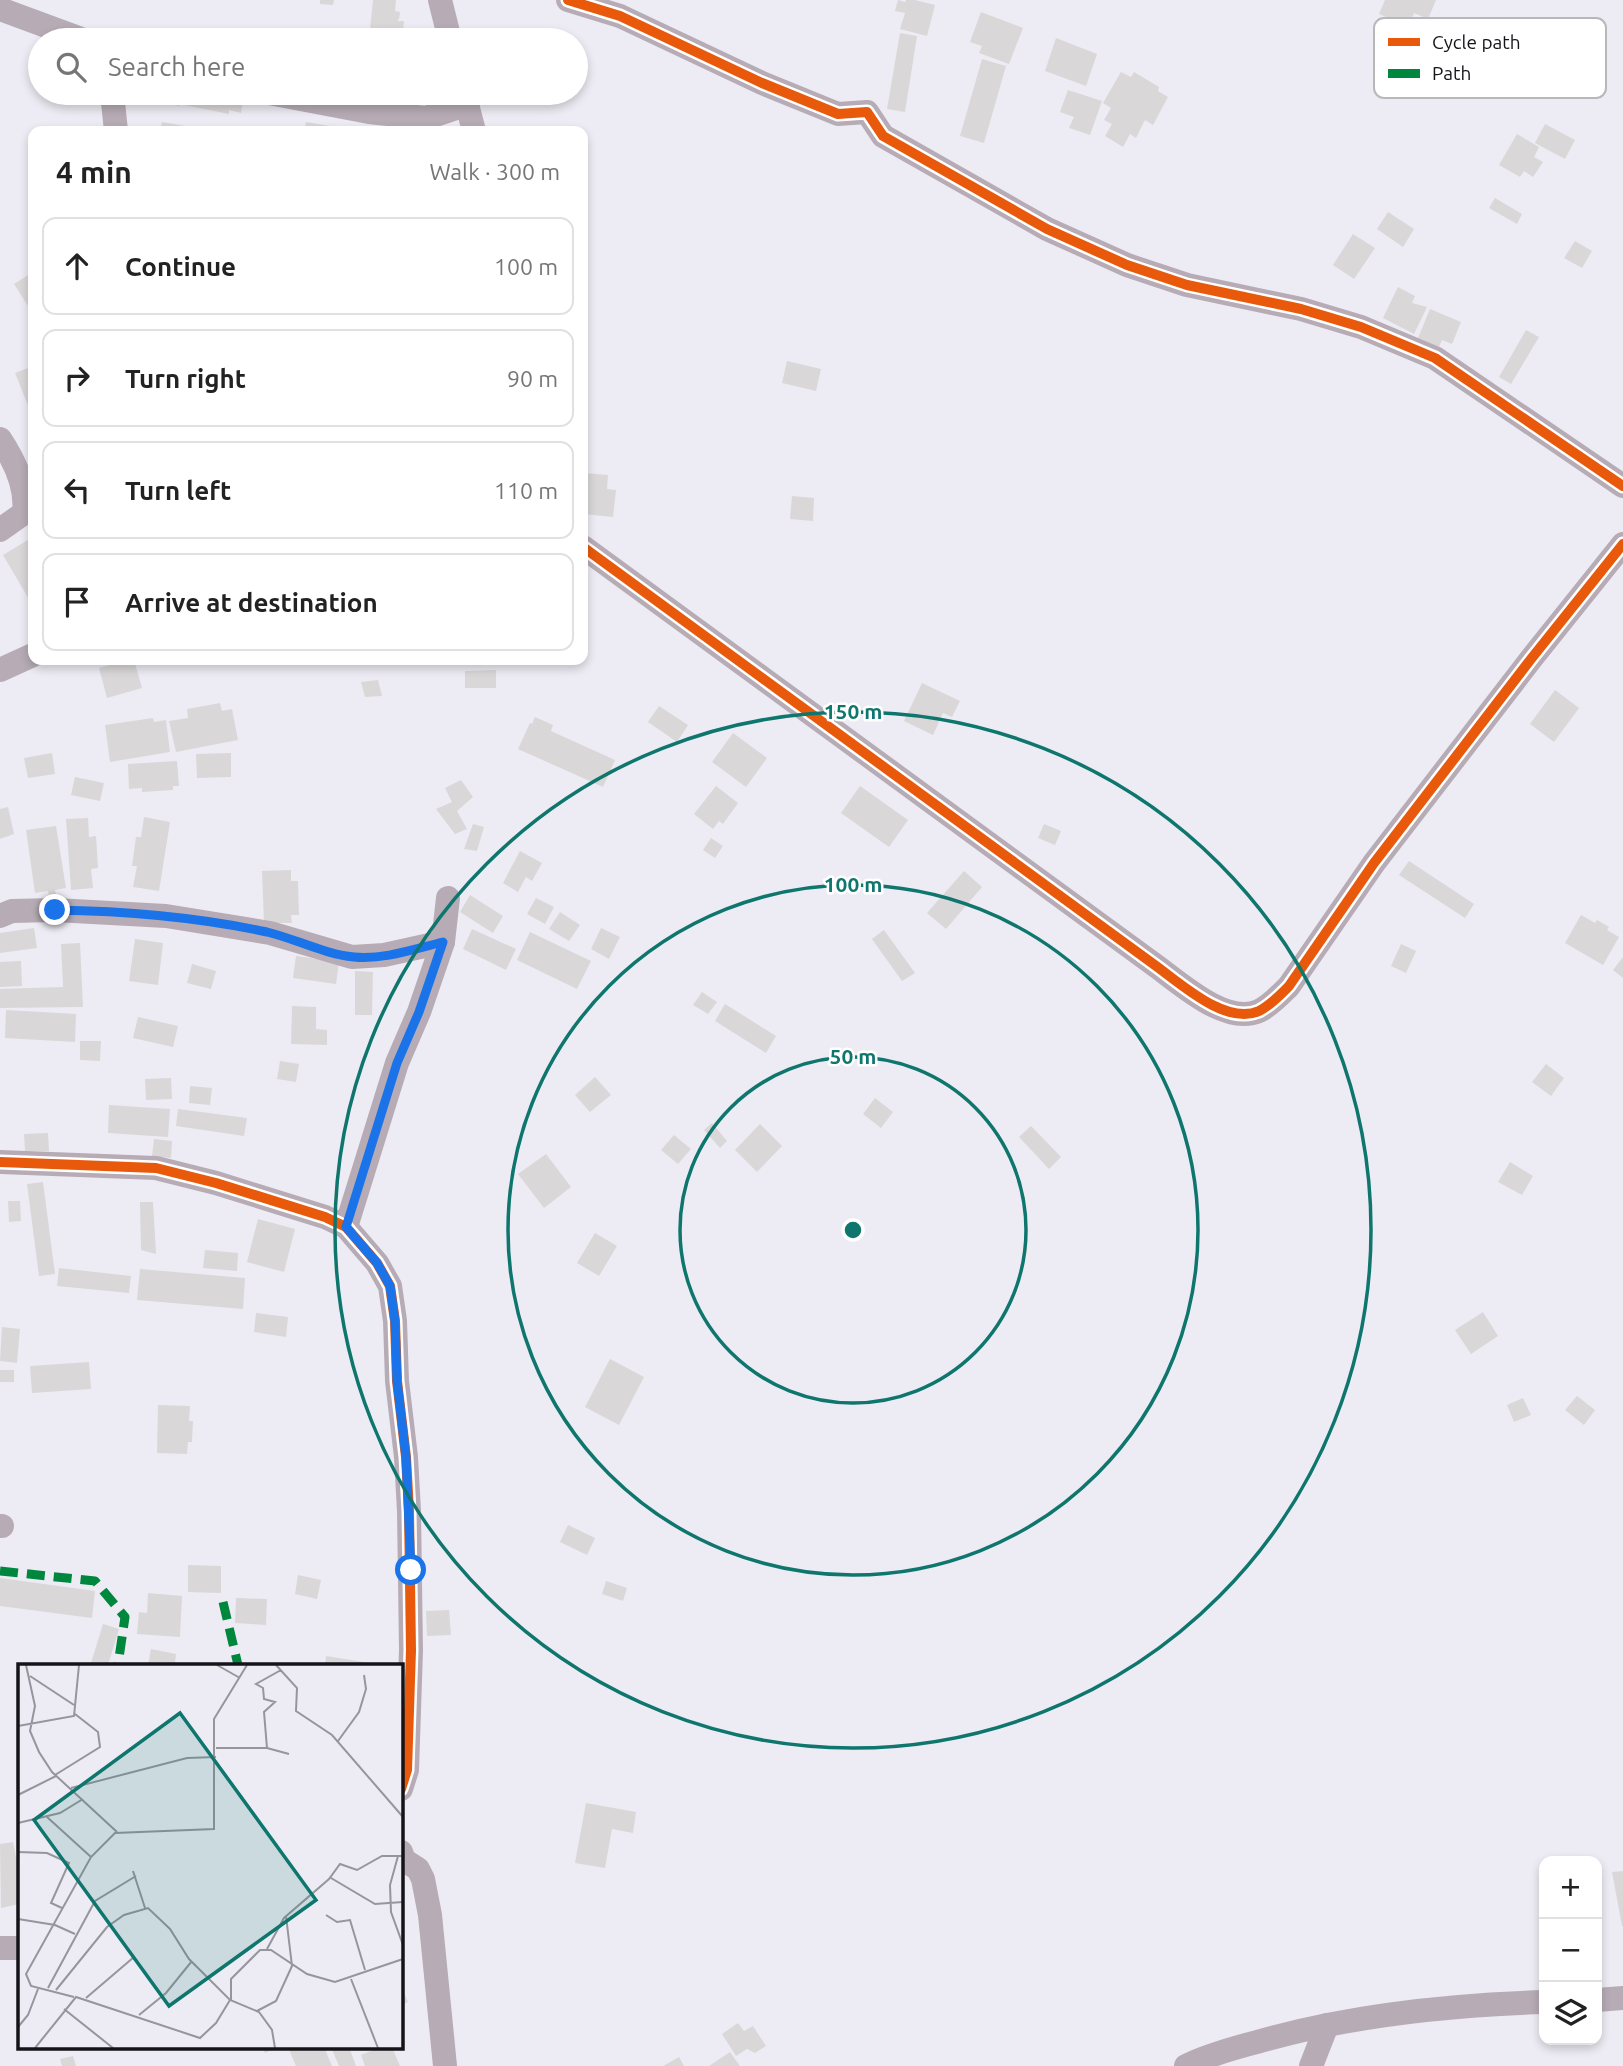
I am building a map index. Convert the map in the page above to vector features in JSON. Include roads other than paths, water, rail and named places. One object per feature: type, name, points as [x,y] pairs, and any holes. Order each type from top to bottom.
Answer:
[{"type":"street","points":[[440,0],[447,28]]},
{"type":"street","points":[[568,0],[620,16],[762,83],[838,114],[867,112],[883,136],[1047,229],[1127,265],[1186,285],[1301,309],[1361,327],[1435,358],[1623,486]]},
{"type":"street","points":[[0,9],[51,28]]},
{"type":"street","points":[[113,105],[115,126]]},
{"type":"street","points":[[332,105],[426,118],[453,105]]},
{"type":"street","points":[[468,105],[473,126]]},
{"type":"street","points":[[0,439],[8,451],[26,497],[24,513],[0,530]]},
{"type":"street","points":[[588,551],[1152,963],[1219,1009],[1239,1015],[1257,1012],[1272,1003],[1289,986],[1374,863],[1623,544]]},
{"type":"street","points":[[0,670],[28,656]]},
{"type":"street","points":[[346,1227],[381,1110],[443,942],[448,898]]},
{"type":"street","points":[[0,916],[12,911],[55,910],[166,916],[270,933],[352,957],[384,955],[443,942]]},
{"type":"street","points":[[0,1162],[156,1168],[216,1183],[325,1217],[346,1227],[377,1263],[390,1286],[406,1457],[411,1570],[407,1770],[402,1787]]},
{"type":"street","points":[[402,1858],[418,1869],[428,1903],[445,2066]]},
{"type":"street","points":[[0,1948],[18,1948]]},
{"type":"street","points":[[1602,2000],[1623,1998]]},
{"type":"street","points":[[1186,2066],[1297,2030],[1441,2008],[1539,2002]]},
{"type":"street","points":[[1311,2066],[1327,2025]]}]
